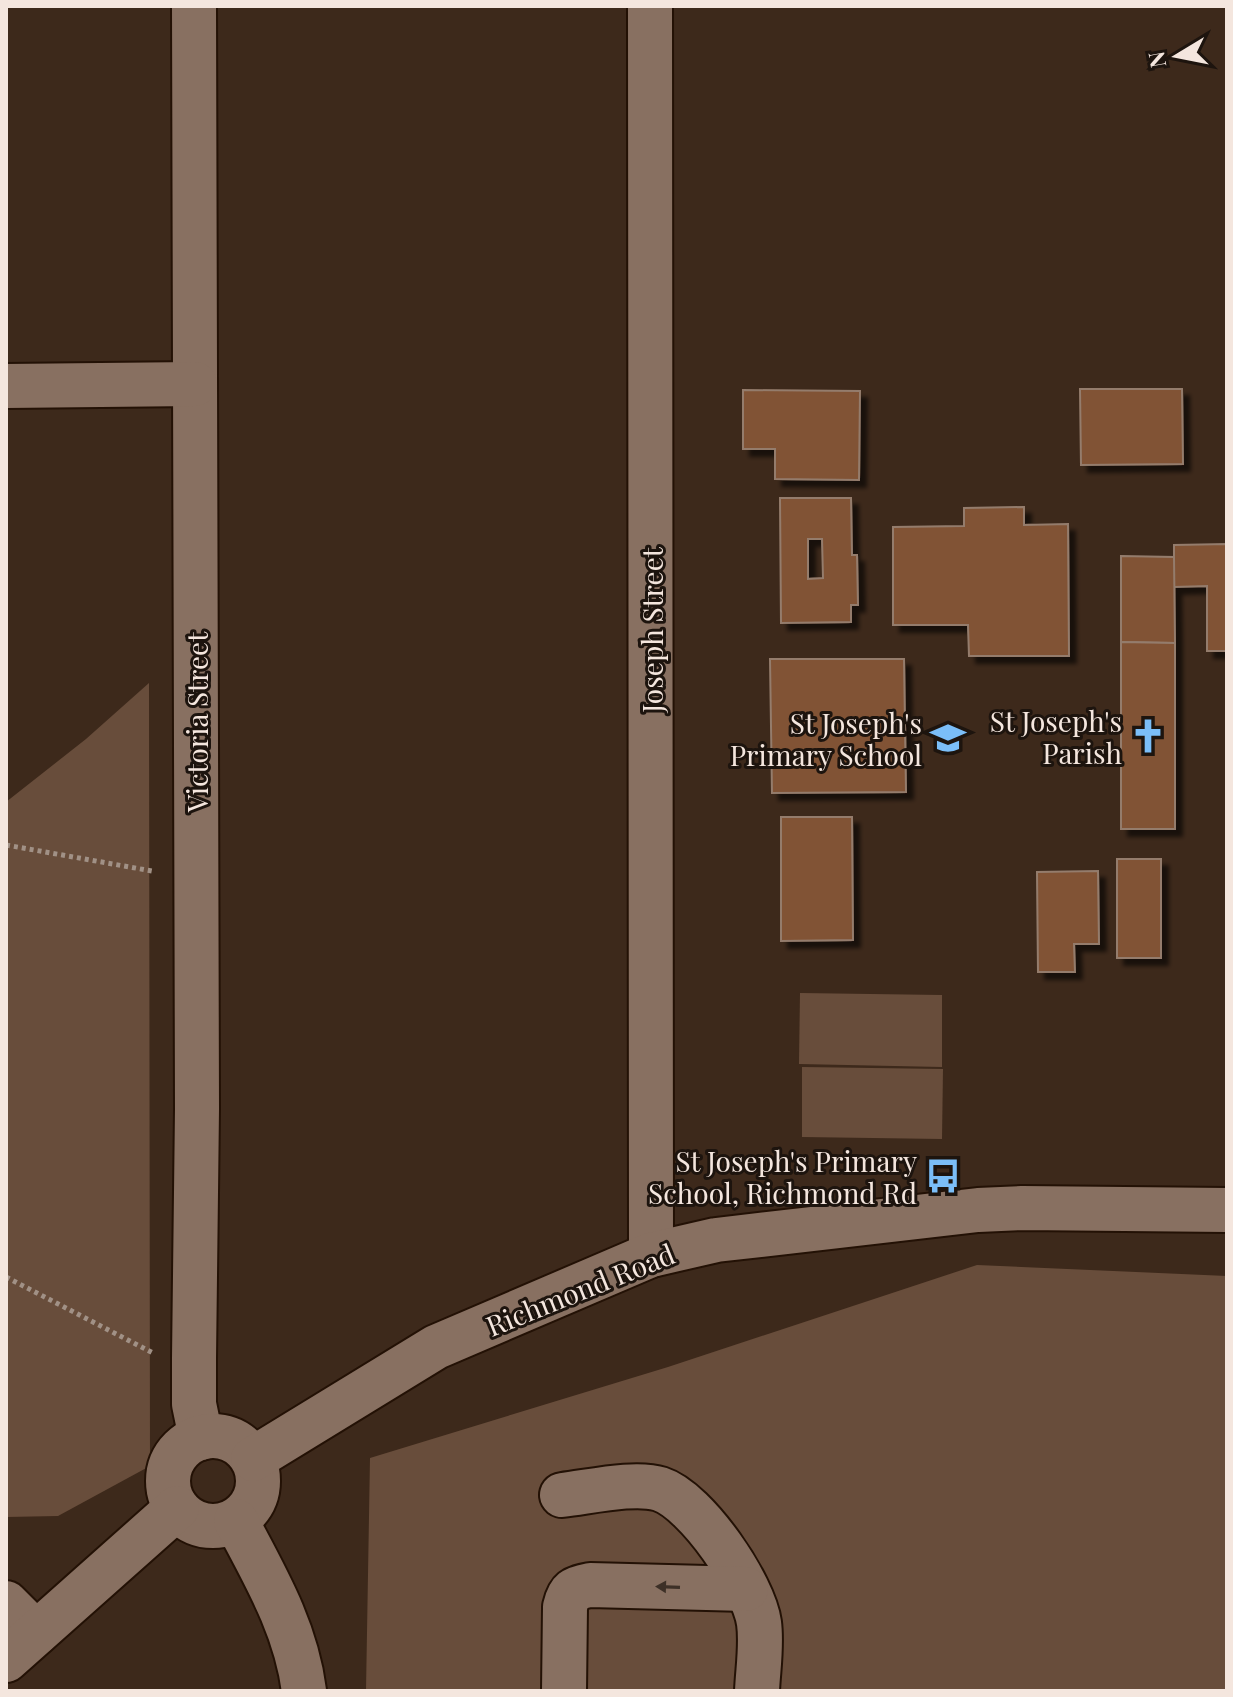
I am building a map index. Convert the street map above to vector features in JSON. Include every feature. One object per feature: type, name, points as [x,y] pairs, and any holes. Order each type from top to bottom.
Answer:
[{"type":"street","name":"Victoria Street","points":[[194,6],[197,1109],[194,1404],[201,1438]]},
{"type":"street","name":"Joseph Street","points":[[650,6],[651,1255]]},
{"type":"street","points":[[6,386],[195,384]]},
{"type":"street","name":"Richmond Road","points":[[253,1459],[436,1347],[651,1255],[716,1240],[779,1231],[978,1210],[1227,1210]]},
{"type":"street","points":[[216,1436],[230,1439],[243,1447],[253,1459],[258,1472],[255,1500],[236,1521],[210,1527],[198,1524],[177,1508],[170,1495],[168,1481],[177,1454],[201,1438],[216,1436]]},
{"type":"street","points":[[562,1495],[646,1486],[675,1495],[699,1515],[717,1539],[755,1606],[760,1624],[757,1691]]},
{"type":"street","points":[[16,1632],[177,1508]]},
{"type":"street","points":[[236,1521],[288,1626],[304,1691]]},
{"type":"street","points":[[564,1691],[565,1607],[567,1596],[574,1588],[590,1585],[746,1589]]},
{"type":"path","points":[[6,845],[152,871]]},
{"type":"path","points":[[6,1277],[153,1353]]},
{"type":"shaded area","points":[[149,683],[150,1466],[58,1516],[6,1517],[6,802],[86,739]]},
{"type":"shaded area","points":[[800,993],[942,995],[942,1067],[799,1064]]},
{"type":"shaded area","points":[[802,1067],[943,1069],[942,1139],[802,1137]]},
{"type":"shaded area","points":[[977,1265],[1227,1276],[1227,1691],[366,1691],[370,1458],[668,1367]]},
{"type":"building","points":[[1080,389],[1182,389],[1183,464],[1081,465]]},
{"type":"building","points":[[743,390],[860,391],[859,480],[775,479],[775,449],[743,449]]},
{"type":"building","points":[[780,498],[851,498],[852,555],[857,555],[858,605],[851,605],[851,622],[781,623]],"holes":[[[808,539],[822,539],[823,578],[808,579]]]},
{"type":"building","points":[[1024,507],[1024,525],[1068,524],[1069,656],[969,656],[968,625],[893,625],[893,527],[964,526],[964,508]]},
{"type":"building","points":[[1227,544],[1227,651],[1207,651],[1207,586],[1174,587],[1174,545]]},
{"type":"building","points":[[1121,556],[1174,557],[1175,643],[1121,642]]},
{"type":"building","name":"St Joseph's Parish","points":[[1121,642],[1175,643],[1175,829],[1121,829]]},
{"type":"building","points":[[770,659],[904,659],[906,792],[772,793]]},
{"type":"building","points":[[781,817],[852,817],[853,940],[781,941]]},
{"type":"building","points":[[1117,859],[1161,859],[1161,958],[1117,958]]},
{"type":"building","points":[[1098,871],[1099,944],[1074,944],[1075,972],[1038,972],[1037,872]]},
{"type":"place","name":"St Joseph's Parish","points":[[1148,736]]},
{"type":"place","name":"St Joseph's Primary School","points":[[948,738]]},
{"type":"place","name":"St Joseph's Primary School, Richmond Rd","points":[[943,1176]]}]
